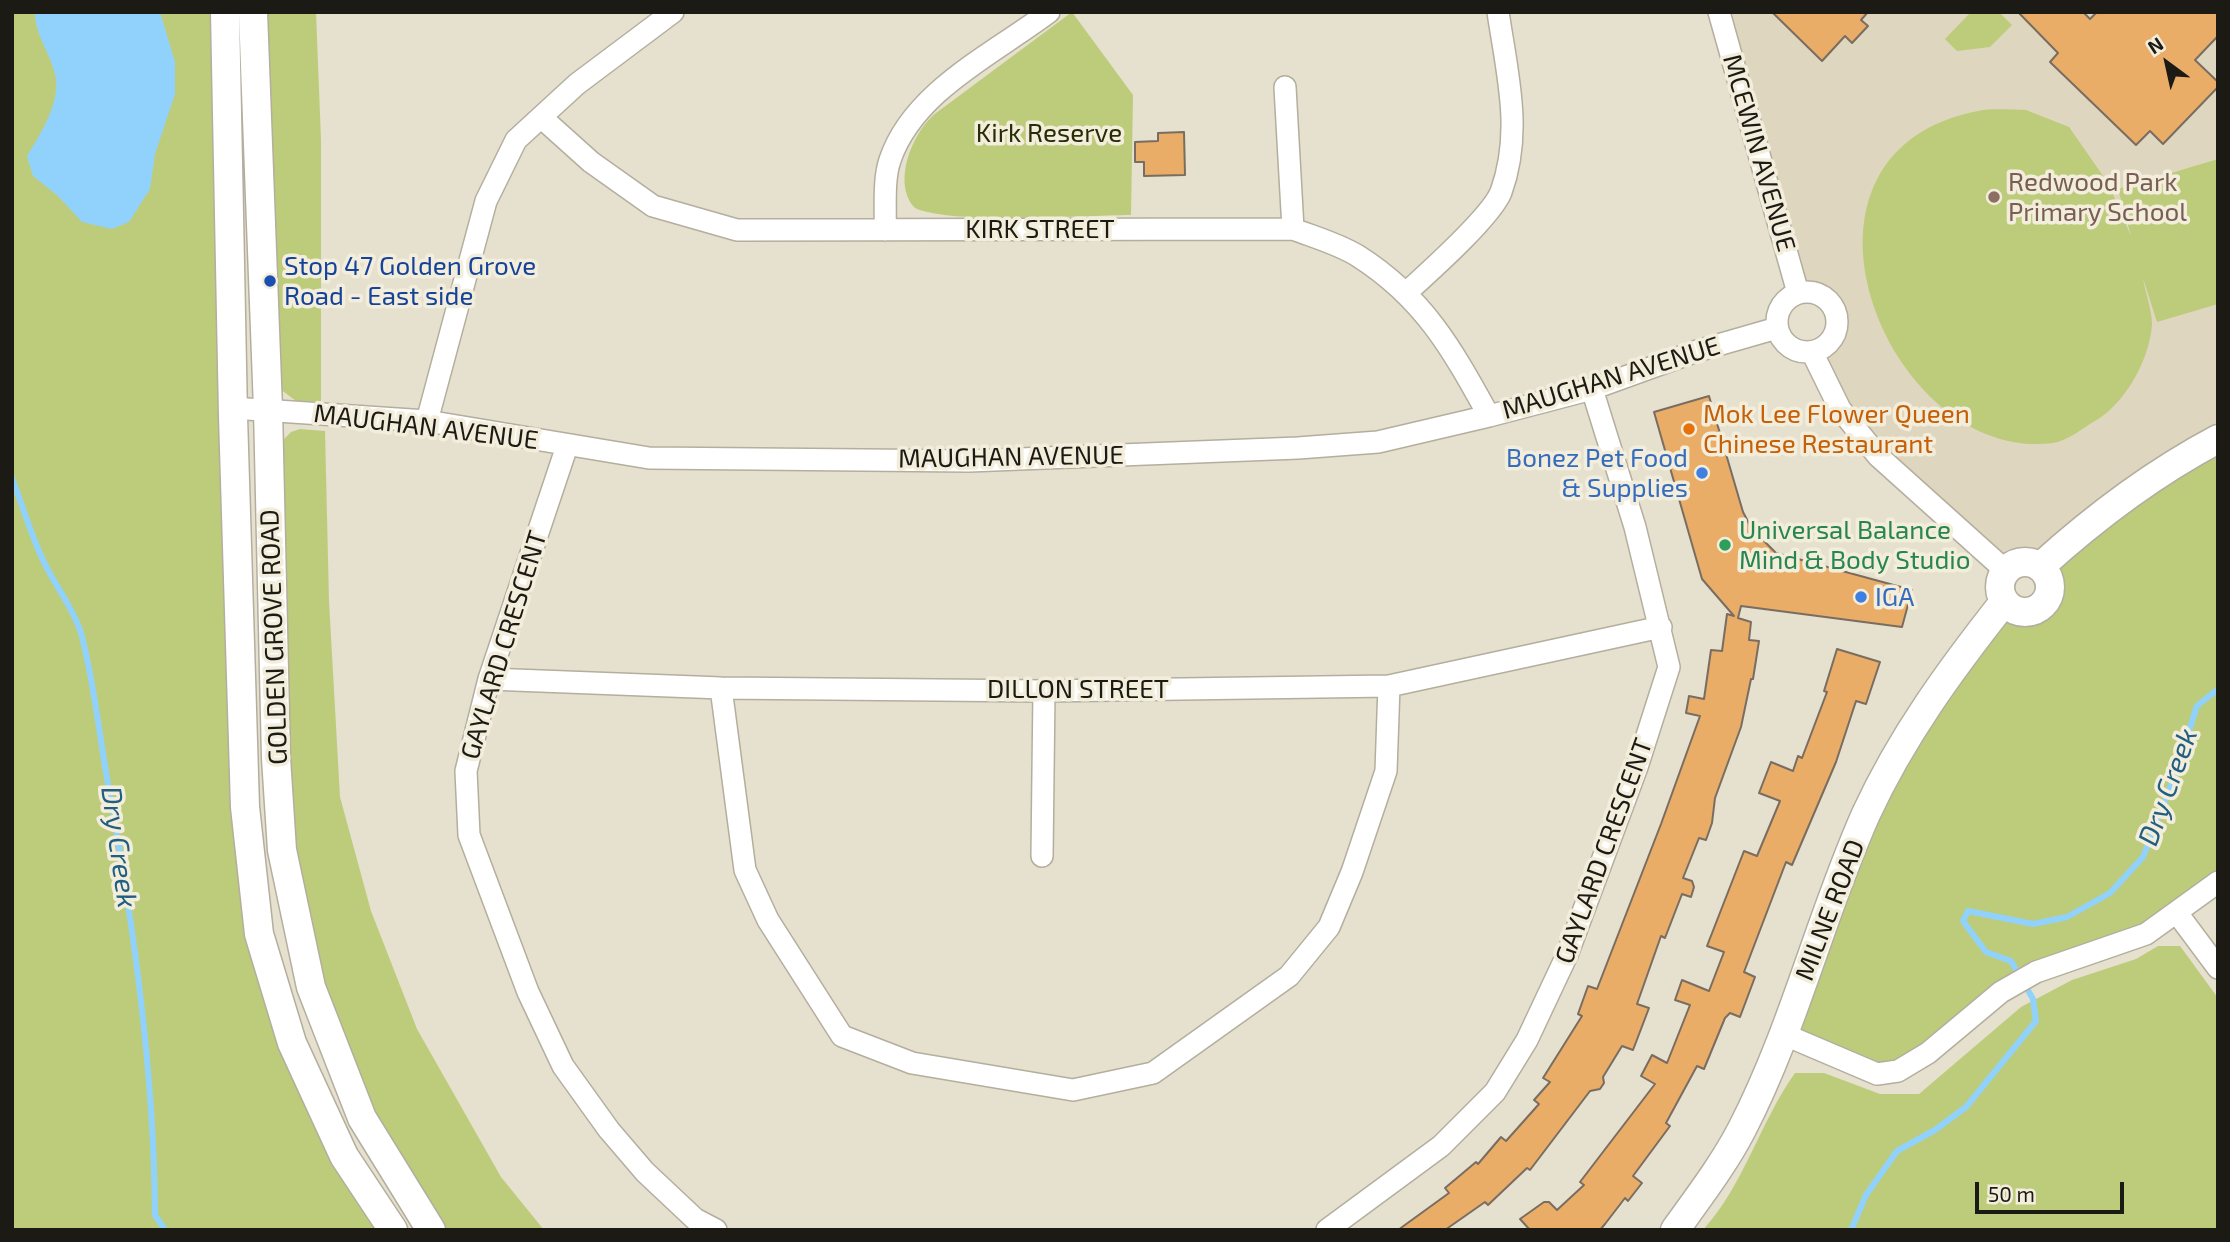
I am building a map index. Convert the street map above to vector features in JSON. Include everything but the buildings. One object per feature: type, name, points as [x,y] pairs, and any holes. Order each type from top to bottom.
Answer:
[{"type":"main road","name":"GOLDEN GROVE ROAD","points":[[225,12],[232,408],[245,807],[259,934],[292,1043],[344,1156],[393,1230]]},
{"type":"main road","name":"GOLDEN GROVE ROAD","points":[[253,12],[268,409],[276,758],[282,850],[311,987],[362,1118],[431,1230]]},
{"type":"main road","points":[[2040,568],[2093,519],[2173,463],[2218,439]]},
{"type":"main road","points":[[2026,562],[2040,568],[2049,582],[2049,590],[2042,605],[2026,612],[2018,612],[2004,602],[2000,586],[2006,571],[2026,562]]},
{"type":"main road","name":"MILNE ROAD","points":[[1675,1230],[1741,1132],[1783,1034],[1866,815],[1894,759],[1952,666],[2004,602]]},
{"type":"street","points":[[427,421],[486,201],[516,140],[577,84],[674,12]]},
{"type":"street","points":[[885,230],[889,161],[910,122],[936,94],[1049,12]]},
{"type":"street","points":[[1406,293],[1458,244],[1500,194],[1515,127],[1498,12]]},
{"type":"street","name":"MCEWIN AVENUE","points":[[1719,12],[1798,293]]},
{"type":"street","points":[[1285,87],[1293,229]]},
{"type":"street","name":"KIRK STREET","points":[[542,118],[591,162],[653,206],[737,230],[1293,229],[1356,255],[1406,293],[1444,336],[1489,415]]},
{"type":"street","points":[[1798,293],[1817,293],[1826,298],[1837,314],[1838,324],[1831,342],[1812,352],[1795,350],[1787,345],[1777,328],[1783,303],[1798,293]]},
{"type":"street","name":"MAUGHAN AVENUE","points":[[232,408],[427,421],[649,458],[969,461],[1378,442],[1592,389],[1697,351],[1777,328]]},
{"type":"street","points":[[1812,352],[1840,409],[1878,456],[2006,571]]},
{"type":"street","name":"GAYLARD CRESCENT","points":[[1327,1230],[1441,1146],[1495,1091],[1527,1040],[1567,955],[1637,767],[1669,667],[1635,527],[1592,389]]},
{"type":"street","name":"GAYLARD CRESCENT","points":[[567,446],[489,679],[466,771],[469,835],[528,992],[563,1066],[609,1130],[645,1172],[695,1219],[716,1230]]},
{"type":"street","name":"DILLON STREET","points":[[489,679],[721,688],[1044,691],[1389,686],[1661,627]]},
{"type":"street","points":[[721,688],[745,870],[768,920],[842,1037],[912,1063],[1073,1090],[1153,1073],[1289,976],[1329,927],[1352,872],[1386,771],[1389,686]]},
{"type":"street","points":[[1042,856],[1044,691]]},
{"type":"street","points":[[1783,1034],[1877,1074],[1898,1071],[1928,1053],[2001,992],[2036,972],[2146,934],[2218,882]]},
{"type":"street","points":[[2177,913],[2218,968]]},
{"type":"shaded area","name":"Redwood Park Primary School","points":[[1720,12],[2218,12],[2218,439],[2033,564],[2012,566],[1895,472],[1812,352],[1831,342],[1836,334],[1837,314],[1826,298],[1807,292]]},
{"type":"green space","points":[[12,12],[225,12],[245,807],[292,1043],[393,1230],[12,1230]]},
{"type":"green space","points":[[264,12],[316,12],[321,140],[321,402],[296,401],[280,389]]},
{"type":"green space","name":"Kirk Reserve","points":[[1072,12],[1133,95],[1131,215],[987,218],[933,213],[915,208],[908,197],[905,172],[913,144],[928,121]]},
{"type":"green space","points":[[1971,12],[1999,12],[2012,25],[1990,47],[1957,51],[1945,39]]},
{"type":"green space","points":[[2026,110],[2069,127],[2108,183],[2131,236],[2118,189],[2218,159],[2218,304],[2157,322],[2143,278],[2152,324],[2146,352],[2134,379],[2106,413],[2069,437],[2053,443],[1994,437],[1941,406],[1900,359],[1872,301],[1863,240],[1875,184],[1912,138],[1978,111]]},
{"type":"green space","points":[[300,429],[325,431],[329,601],[340,797],[371,911],[417,1029],[501,1177],[544,1230],[447,1230],[413,1186],[368,1106],[320,986],[291,850],[278,445],[291,432]]},
{"type":"green space","points":[[2218,439],[2218,877],[2177,913],[2036,972],[1898,1071],[1783,1034],[1866,815],[2010,608],[2028,611],[2041,605],[2048,592],[2046,574]]},
{"type":"green space","points":[[2158,946],[2180,946],[2218,998],[2218,1230],[1703,1230],[1730,1193],[1795,1073],[1824,1073],[1880,1094],[1919,1094],[2021,1007],[2072,980],[2136,959]]},
{"type":"water","points":[[35,12],[160,12],[175,62],[175,94],[155,154],[150,189],[129,222],[112,229],[82,222],[58,196],[33,176],[27,156],[53,106],[56,84],[53,66],[37,29]]},
{"type":"waterway","name":"Dry Creek","points":[[12,478],[42,558],[77,623],[90,672],[127,895],[141,1001],[151,1108],[155,1215],[165,1230]]},
{"type":"waterway","name":"Dry Creek","points":[[1851,1230],[1866,1195],[1897,1151],[1935,1130],[1966,1107],[2036,1021],[2033,999],[2011,961],[1986,952],[1963,921],[1968,911],[2033,924],[2067,917],[2110,893],[2143,857],[2173,780],[2197,706],[2218,689]]},
{"type":"place","name":"Redwood Park Primary School","points":[[1994,197]]},
{"type":"place","name":"Stop 47 Golden Grove Road - East side","points":[[270,281]]},
{"type":"place","name":"Mok Lee Flower Queen Chinese Restaurant","points":[[1689,429]]},
{"type":"place","name":"Bonez Pet Food & Supplies","points":[[1702,473]]},
{"type":"place","name":"Universal Balance Mind & Body Studio","points":[[1725,545]]},
{"type":"place","name":"IGA","points":[[1861,597]]}]
